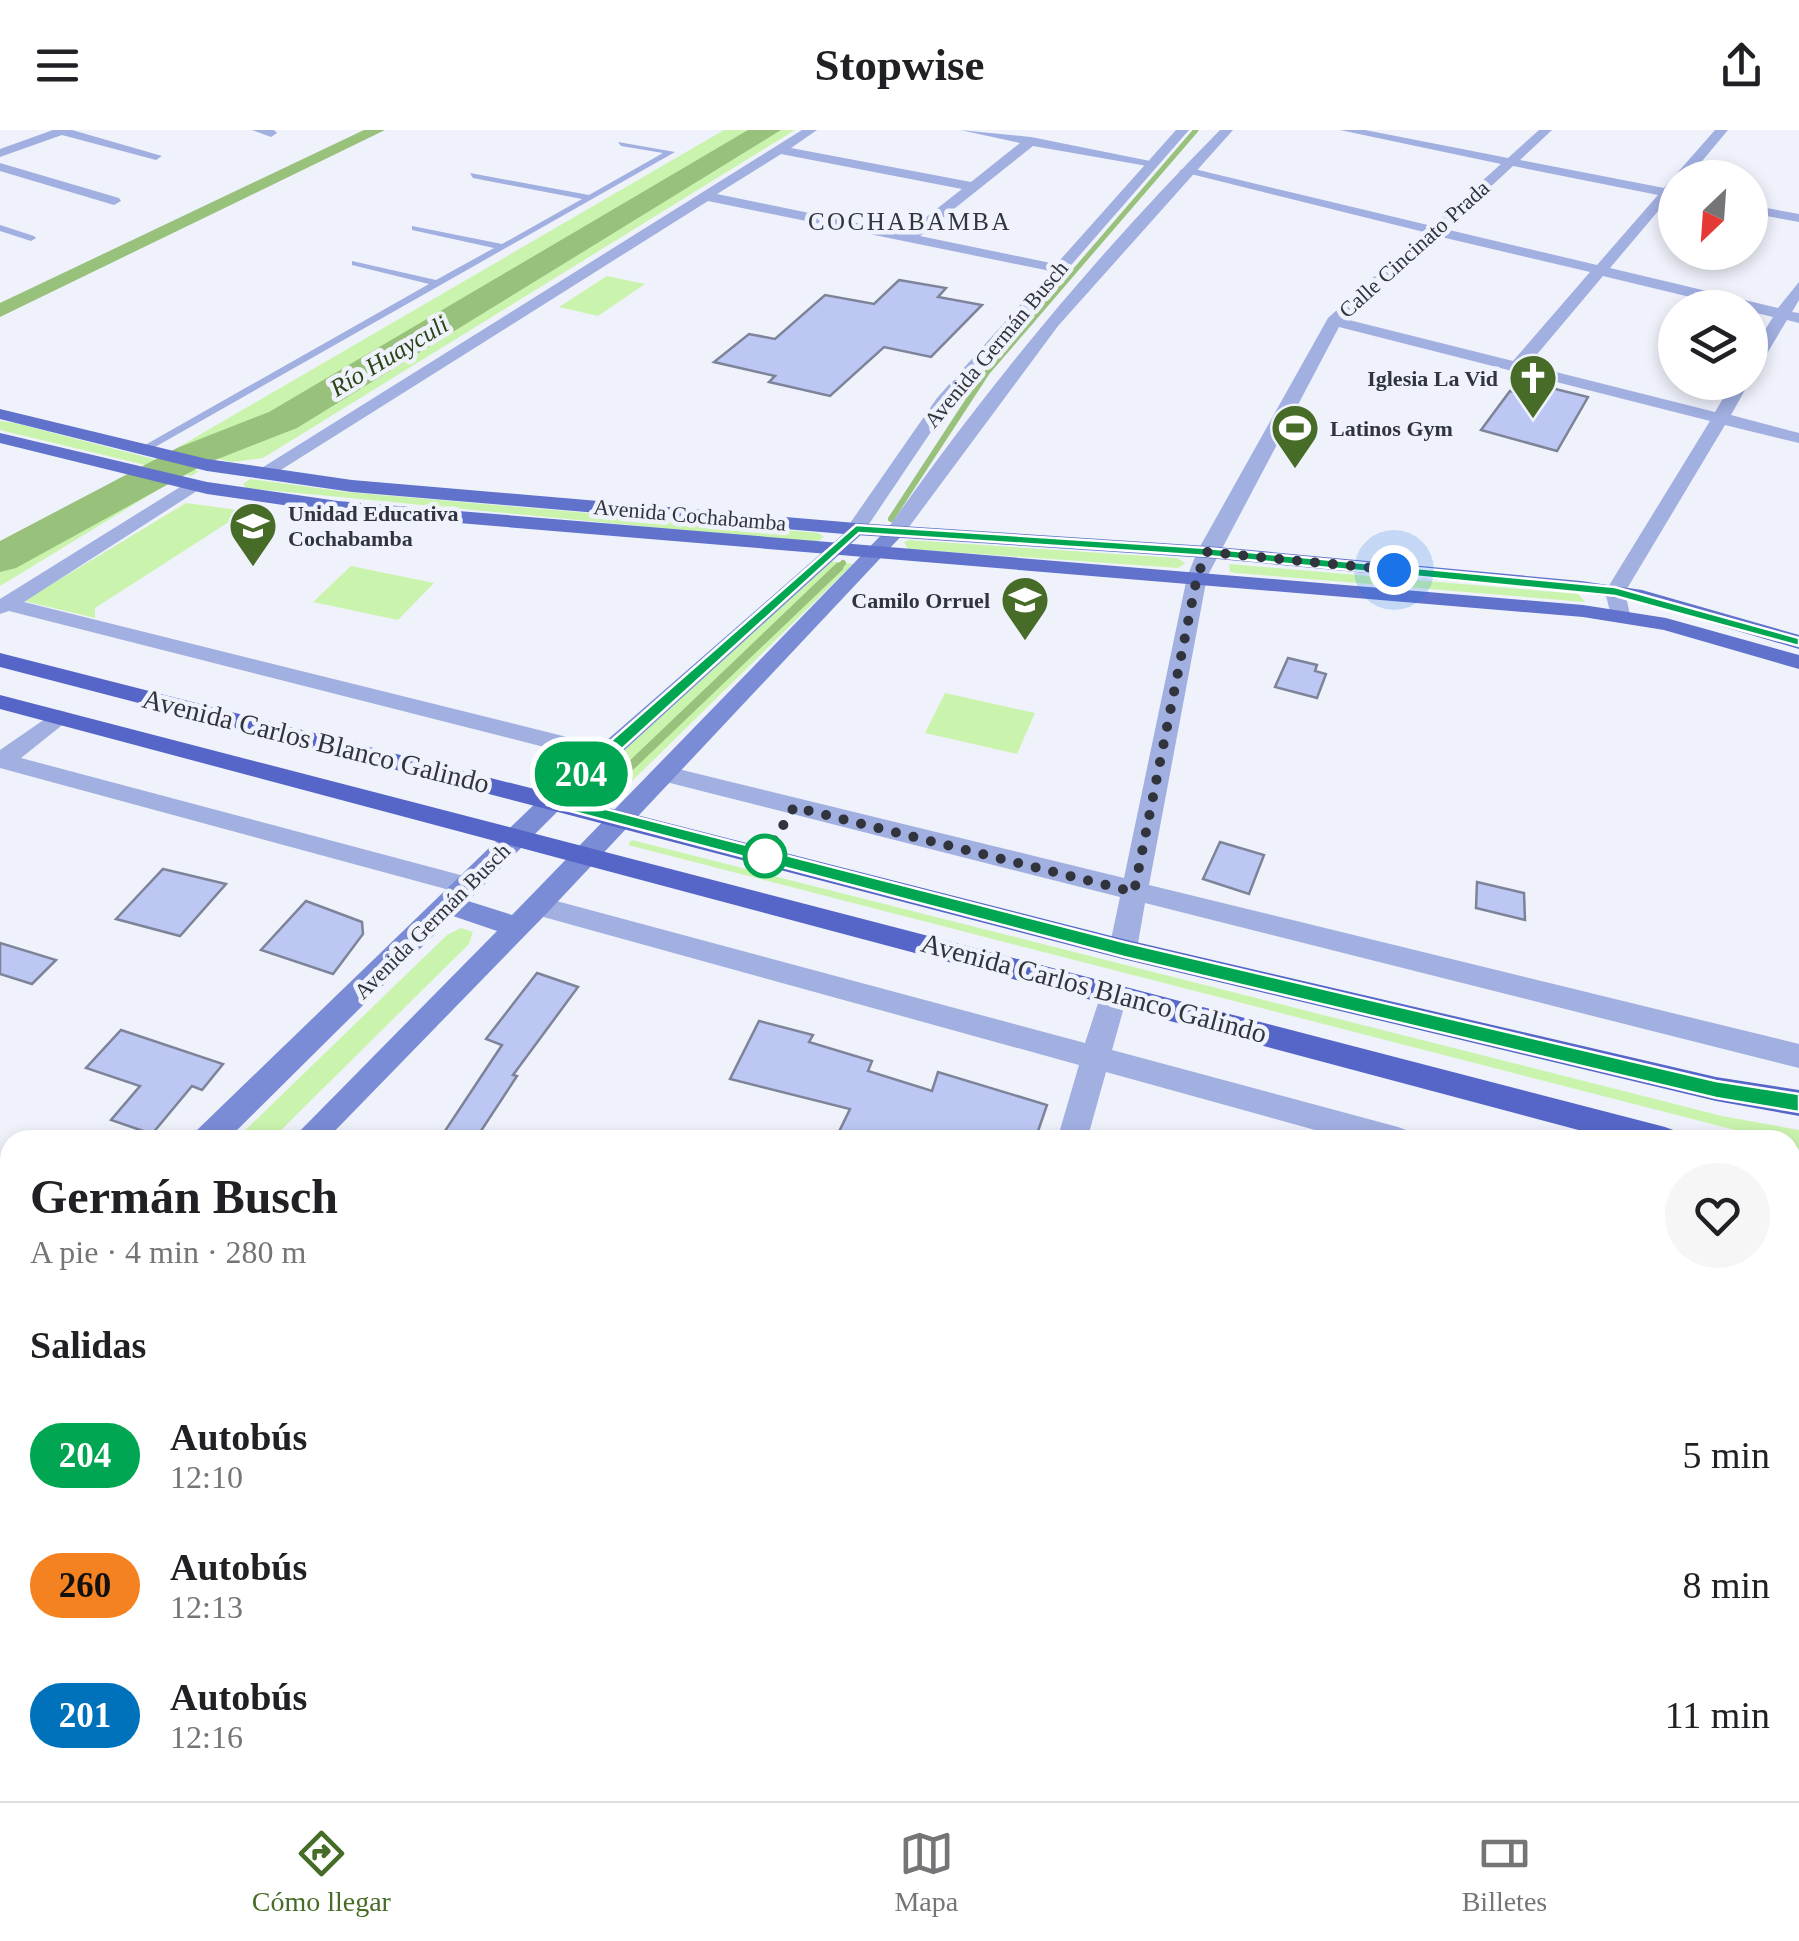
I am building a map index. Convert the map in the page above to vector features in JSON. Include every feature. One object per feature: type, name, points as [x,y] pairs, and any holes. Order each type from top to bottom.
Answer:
[{"type":"highway","name":"Avenida Carlos Blanco Galindo","points":[[0,660],[1124,949],[1716,1090],[1799,1103]]},
{"type":"highway","name":"Avenida Carlos Blanco Galindo","points":[[0,702],[518,835],[1628,1130]]},
{"type":"main road","name":"Avenida Cochabamba","points":[[0,414],[233,469],[352,486],[856,529],[1207,552],[1615,592],[1799,642]]},
{"type":"main road","name":"Avenida Cochabamba","points":[[0,438],[200,486],[338,507],[828,550],[1197,577],[1619,616],[1799,662]]},
{"type":"main road","points":[[200,486],[233,469]]},
{"type":"main road","name":"Avenida Germán Busch","points":[[217,1130],[553,801],[828,550],[856,529]]},
{"type":"main road","name":"Avenida Germán Busch","points":[[316,1130],[538,906],[896,531]]},
{"type":"main road","points":[[460,896],[516,928]]},
{"type":"street","points":[[262,474],[811,130]]},
{"type":"street","points":[[966,130],[1030,137],[1153,163]]},
{"type":"street","name":"Avenida Germán Busch","points":[[856,529],[943,402],[1183,130]]},
{"type":"street","name":"Avenida Germán Busch","points":[[896,531],[984,408],[1186,171],[1227,130]]},
{"type":"street","points":[[1346,130],[1510,162],[1658,185]]},
{"type":"street","name":"Calle Cincinato Prada","points":[[1124,949],[1197,577],[1207,552],[1334,321],[1546,130]]},
{"type":"street","points":[[1697,160],[1722,130]]},
{"type":"street","points":[[0,152],[63,131],[156,156]]},
{"type":"street","points":[[909,238],[1030,137]]},
{"type":"street","points":[[780,150],[974,187]]},
{"type":"street","points":[[0,168],[114,202]]},
{"type":"street","points":[[1186,171],[1791,316]]},
{"type":"street","points":[[705,196],[1060,269]]},
{"type":"street","points":[[1517,367],[1658,205]]},
{"type":"street","points":[[1768,212],[1799,218]]},
{"type":"street","points":[[1768,345],[1791,316],[1799,288]]},
{"type":"street","points":[[1334,321],[1799,438]]},
{"type":"street","points":[[1619,616],[1615,592],[1732,400]]},
{"type":"street","points":[[3,606],[200,486]]},
{"type":"street","name":"Avenida Carlos Blanco Galindo","points":[[3,606],[603,754]]},
{"type":"street","points":[[2,761],[58,716]]},
{"type":"street","points":[[2,761],[460,896]]},
{"type":"street","points":[[662,774],[1799,1056]]},
{"type":"street","points":[[538,906],[1361,1130]]},
{"type":"street","points":[[1075,1130],[1114,993]]},
{"type":"lane","points":[[144,449],[671,152],[621,144]]},
{"type":"lane","points":[[473,175],[591,198]]},
{"type":"lane","points":[[0,228],[31,238]]},
{"type":"lane","points":[[415,228],[504,247]]},
{"type":"lane","points":[[355,263],[440,284]]},
{"type":"green space","points":[[724,130],[795,130],[263,458],[231,462],[177,448]]},
{"type":"green space","points":[[607,276],[645,284],[598,316],[559,307]]},
{"type":"green space","points":[[0,421],[199,471],[191,476],[0,430]]},
{"type":"green space","points":[[250,479],[347,492],[819,533],[824,537],[815,543],[246,488],[243,484]]},
{"type":"green space","points":[[113,486],[156,491],[0,586],[0,548]]},
{"type":"green space","points":[[186,503],[246,511],[95,608],[95,618],[24,601]]},
{"type":"green space","points":[[904,542],[1177,558],[1185,563],[1178,568],[908,549]]},
{"type":"green space","points":[[828,561],[853,564],[625,788],[599,781],[601,772]]},
{"type":"green space","points":[[1229,564],[1578,594],[1585,602],[1236,573],[1230,572]]},
{"type":"green space","points":[[351,566],[434,583],[398,620],[313,602]]},
{"type":"green space","points":[[945,693],[1035,713],[1017,754],[925,733]]},
{"type":"green space","points":[[632,840],[1722,1116],[1799,1130],[1735,1130],[628,845]]},
{"type":"green space","points":[[461,928],[473,932],[469,944],[281,1130],[245,1130],[447,935]]},
{"type":"building","points":[[899,280],[946,288],[938,297],[982,305],[931,357],[884,347],[830,396],[769,382],[775,376],[714,362],[749,334],[775,339],[825,295],[874,304]]},
{"type":"building","name":"Iglesia La Vid","points":[[1527,382],[1588,397],[1557,451],[1481,430],[1510,391],[1519,393]]},
{"type":"building","points":[[1288,658],[1317,665],[1315,671],[1326,674],[1317,698],[1275,687]]},
{"type":"building","points":[[1220,842],[1264,855],[1249,894],[1203,879]]},
{"type":"building","points":[[163,869],[226,884],[180,936],[116,919]]},
{"type":"building","points":[[1477,882],[1524,893],[1525,920],[1476,908]]},
{"type":"building","points":[[306,901],[362,922],[363,934],[333,974],[261,950]]},
{"type":"building","points":[[0,943],[56,960],[32,984],[0,974]]},
{"type":"building","points":[[537,973],[578,987],[513,1075],[517,1076],[482,1130],[446,1130],[502,1045],[486,1039]]},
{"type":"building","points":[[759,1021],[813,1035],[809,1042],[872,1061],[868,1071],[932,1091],[938,1072],[1047,1105],[1038,1130],[840,1130],[850,1109],[730,1079]]},
{"type":"building","points":[[121,1030],[223,1064],[202,1090],[192,1086],[155,1130],[140,1130],[111,1120],[140,1086],[86,1068]]},
{"type":"waterway","points":[[0,311],[377,130]]},
{"type":"waterway","name":"Río Huayculi","points":[[0,559],[191,456],[283,420],[767,130]]},
{"type":"waterway","points":[[1029,324],[1196,130]]},
{"type":"waterway","points":[[891,519],[987,372],[1031,321]]},
{"type":"waterway","points":[[839,567],[843,563]]},
{"type":"waterway","points":[[617,779],[839,567]]},
{"type":"waterway","points":[[836,570],[839,567]]},
{"type":"bus line","name":"204","points":[[1799,642],[1635,594],[1207,552],[856,529],[828,550],[553,801],[1124,949],[1716,1090],[1799,1103]]},
{"type":"place","name":"Iglesia La Vid","points":[[1533,420]]},
{"type":"place","name":"Latinos Gym","points":[[1295,470]]},
{"type":"place","name":"Unidad Educativa Cochabamba","points":[[253,568]]},
{"type":"place","name":"Camilo Orruel","points":[[1025,642]]},
{"type":"district","name":"COCHABAMBA","points":[[910,221]]},
{"type":"route","points":[[765,856],[794,807],[1134,892],[1197,577],[1207,552],[1394,570]]}]
